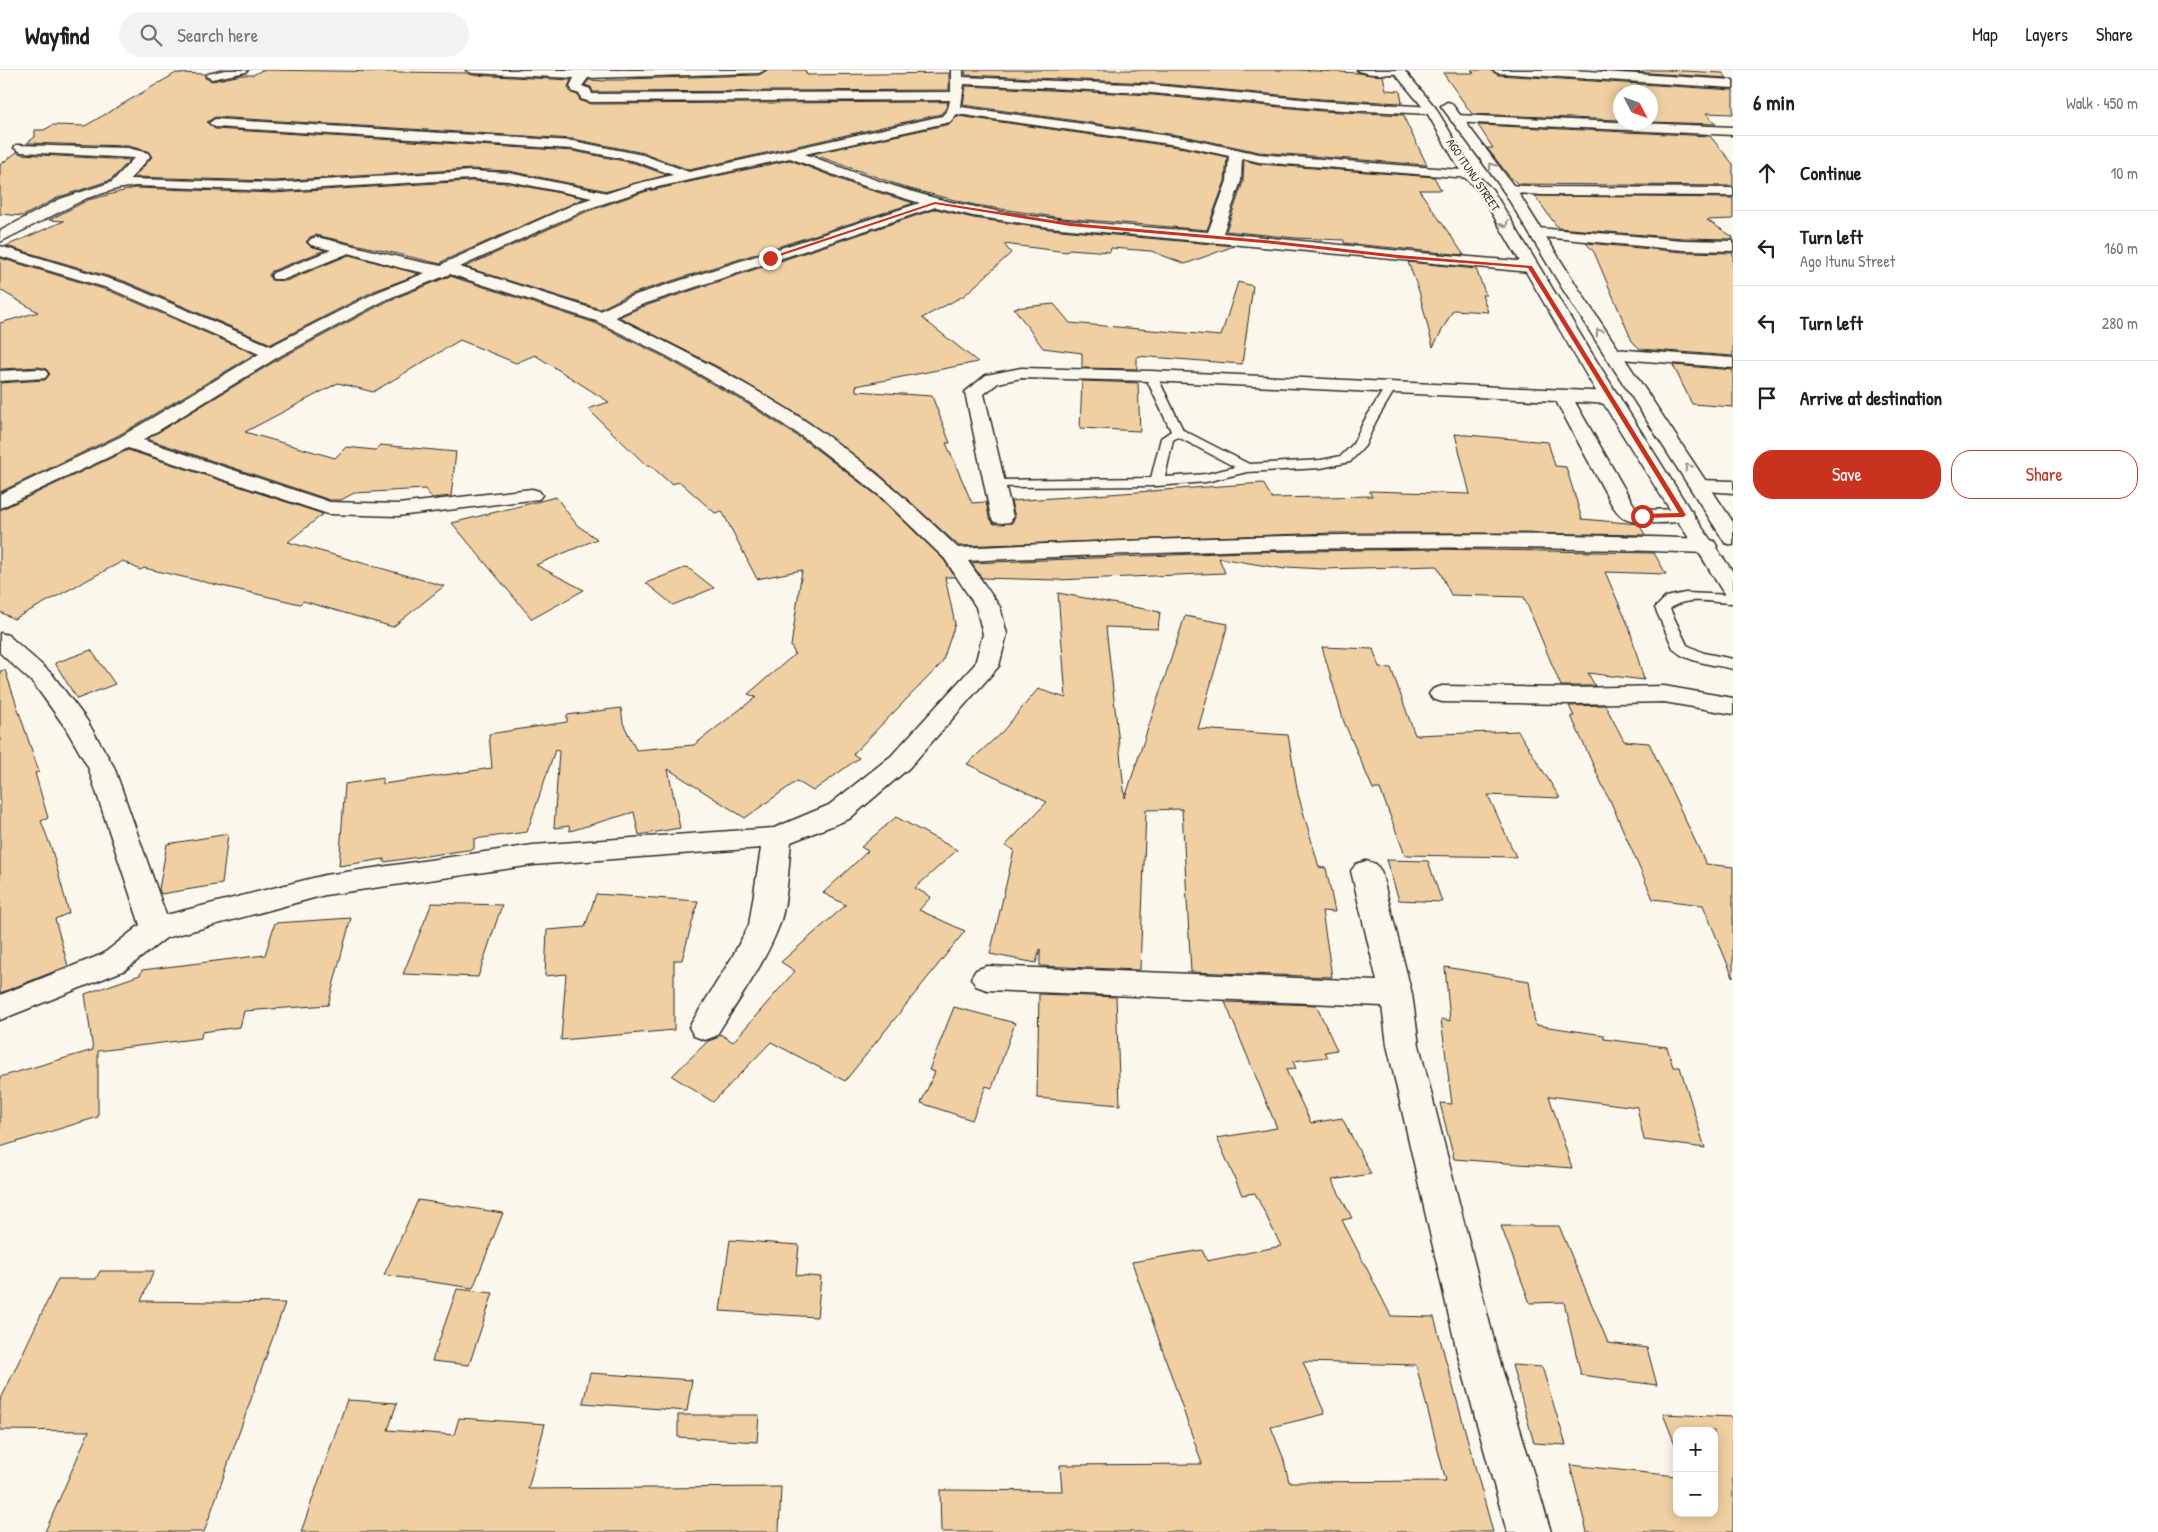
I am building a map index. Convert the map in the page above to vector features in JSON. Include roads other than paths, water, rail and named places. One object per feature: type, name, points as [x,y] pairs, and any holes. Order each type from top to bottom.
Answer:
[{"type":"street","points":[[212,76],[242,70]]},
{"type":"street","points":[[472,70],[586,73],[759,70]]},
{"type":"street","points":[[1364,70],[1398,70]]},
{"type":"street","name":"AGO ITUNU STREET","points":[[1398,70],[1431,110],[1469,174],[1485,189],[1530,267],[1683,515],[1706,546],[1733,590]]},
{"type":"street","name":"AGO ITUNU STREET","points":[[1416,70],[1437,92],[1508,189],[1570,288],[1733,538]]},
{"type":"street","points":[[1498,70],[1733,84]]},
{"type":"street","points":[[586,73],[580,78],[576,86],[577,89],[586,92],[585,96],[591,98],[658,99],[838,95],[956,89],[1152,89],[1322,105],[1431,110]]},
{"type":"street","points":[[956,89],[1236,154],[1285,160],[1469,174]]},
{"type":"street","points":[[0,502],[127,440],[272,352],[381,296],[445,270],[450,266],[582,206],[640,187],[692,177],[946,119],[956,89]]},
{"type":"street","points":[[1456,119],[1577,123],[1733,132]]},
{"type":"street","points":[[215,123],[573,145],[638,158],[692,177]]},
{"type":"street","points":[[21,148],[128,152],[144,156],[117,184]]},
{"type":"street","points":[[792,154],[853,178],[935,203],[1070,225],[1214,237],[1398,257],[1530,267]]},
{"type":"street","points":[[1214,237],[1234,181],[1236,154]]},
{"type":"street","points":[[0,237],[77,196],[117,184],[149,182],[242,188],[471,175],[509,177],[608,197]]},
{"type":"street","points":[[1508,189],[1526,191],[1733,192]]},
{"type":"street","points":[[602,317],[616,308],[635,301],[935,203]]},
{"type":"street","points":[[1537,233],[1683,245],[1733,246]]},
{"type":"street","points":[[0,1008],[114,962],[156,930],[325,885],[533,855],[777,837],[839,812],[900,762],[987,666],[995,634],[988,607],[952,555],[887,492],[816,436],[751,395],[602,317],[445,270],[316,242]]},
{"type":"street","points":[[278,276],[347,249]]},
{"type":"street","points":[[0,251],[117,286],[272,352]]},
{"type":"street","points":[[1614,354],[1733,363]]},
{"type":"street","points":[[1002,516],[974,392],[992,379],[1021,373],[1152,376],[1390,386],[1612,398]]},
{"type":"street","points":[[0,376],[39,374]]},
{"type":"street","points":[[1562,395],[1622,505],[1630,513],[1642,516],[1683,515]]},
{"type":"street","points":[[127,440],[328,508],[398,510],[532,495]]},
{"type":"street","points":[[1700,486],[1733,486]]},
{"type":"street","points":[[952,555],[1167,544],[1492,539],[1706,546]]},
{"type":"street","points":[[0,640],[43,679],[77,725],[101,767],[156,930]]},
{"type":"street","points":[[1442,694],[1573,696],[1664,694],[1733,706]]},
{"type":"street","points":[[705,1027],[743,966],[764,924],[771,889],[777,837]]},
{"type":"street","points":[[1366,871],[1396,994],[1403,1045],[1477,1352],[1529,1532]]},
{"type":"street","points":[[987,978],[1396,994]]},
{"type":"lane","points":[[1152,376],[1178,432],[1247,468]]},
{"type":"lane","points":[[995,484],[1157,482],[1206,478],[1247,468],[1321,464],[1345,459],[1359,446],[1370,421],[1390,386]]},
{"type":"lane","points":[[1157,482],[1166,438],[1178,432]]},
{"type":"lane","points":[[1733,599],[1686,597],[1670,600],[1662,608],[1681,648],[1699,657],[1733,664]]}]
